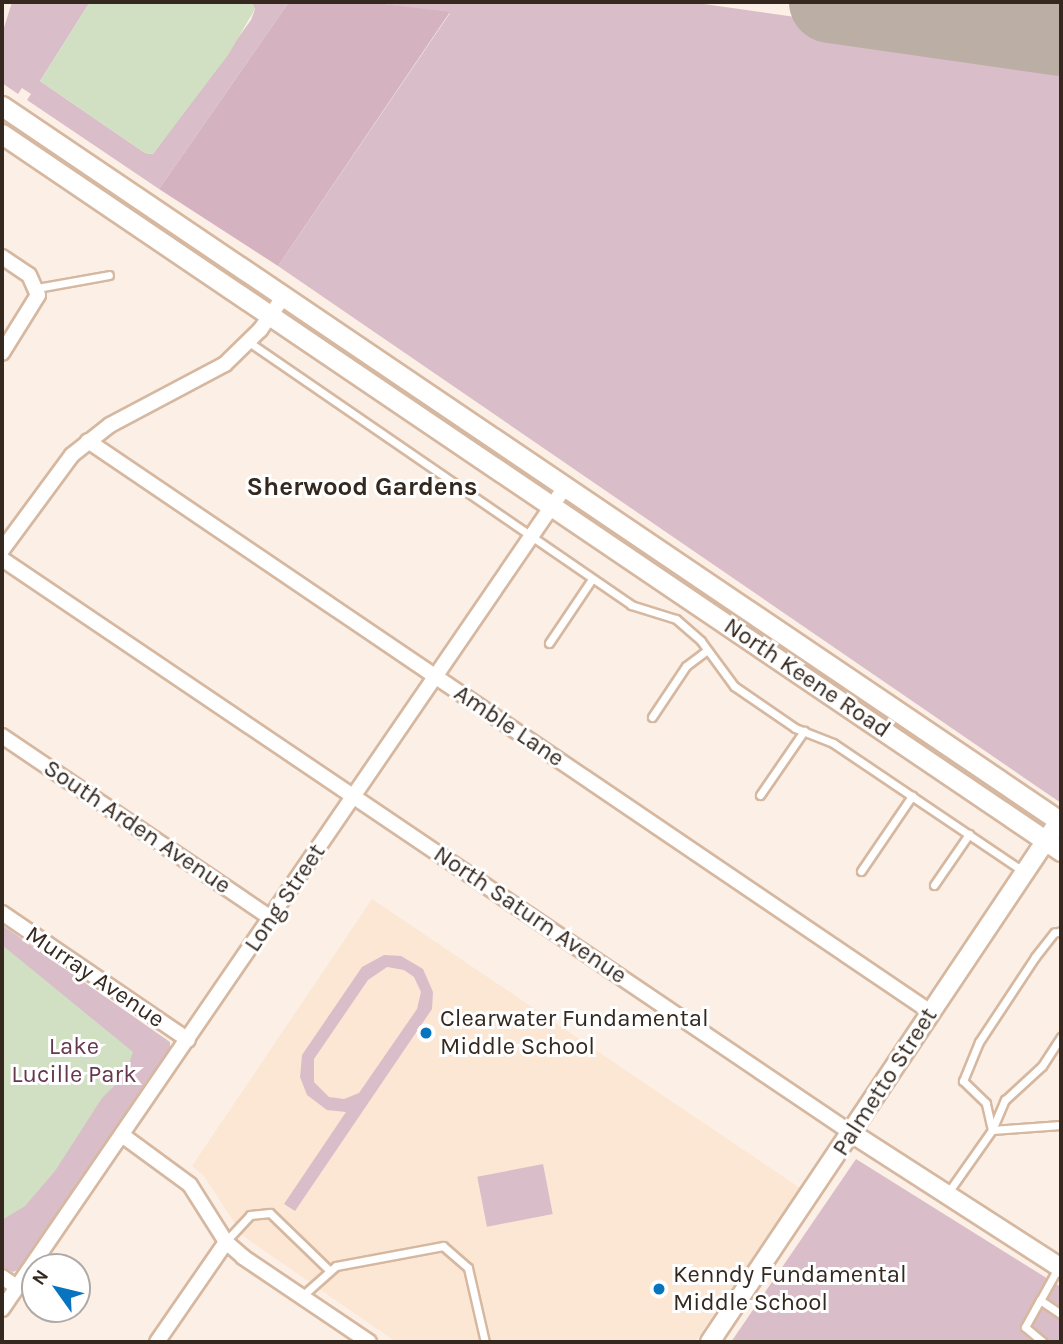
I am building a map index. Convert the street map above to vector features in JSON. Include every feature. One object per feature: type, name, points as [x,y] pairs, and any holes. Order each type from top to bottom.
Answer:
[{"type":"main road","name":"North Keene Road","points":[[2,106],[1060,822]]},
{"type":"main road","name":"North Keene Road","points":[[2,134],[1054,846]]},
{"type":"street","points":[[2,257],[29,275],[37,288],[34,306],[2,352]]},
{"type":"street","points":[[2,550],[59,469],[88,441],[142,408],[200,381],[249,342],[284,296]]},
{"type":"street","name":"Amble Lane","points":[[88,441],[929,1011]]},
{"type":"street","name":"Long Street","points":[[2,1309],[565,486]]},
{"type":"street","name":"North Saturn Avenue","points":[[2,559],[850,1132],[1060,1267]]},
{"type":"street","name":"South Arden Avenue","points":[[2,736],[271,918]]},
{"type":"street","name":"Palmetto Street","points":[[710,1342],[929,1011],[1025,872],[1054,846],[1060,822]]},
{"type":"street","name":"Murray Avenue","points":[[2,913],[188,1040]]},
{"type":"street","points":[[122,1135],[190,1185],[226,1242],[369,1342]]},
{"type":"street","points":[[157,1342],[226,1242]]},
{"type":"street","points":[[2,1277],[17,1287]]},
{"type":"lane","points":[[37,288],[109,275]]},
{"type":"lane","points":[[249,342],[631,605],[676,619],[691,630],[734,686],[804,731],[833,743],[1025,872]]},
{"type":"lane","points":[[549,643],[592,579]]},
{"type":"lane","points":[[652,717],[686,666],[706,651]]},
{"type":"lane","points":[[760,795],[804,731]]},
{"type":"lane","points":[[861,871],[912,796]]},
{"type":"lane","points":[[934,885],[969,834]]},
{"type":"lane","points":[[992,1130],[986,1103],[963,1081],[979,1042],[1035,957],[1054,933],[1061,931]]},
{"type":"lane","points":[[947,1194],[992,1130],[1005,1100],[1042,1066],[1061,1037]]},
{"type":"lane","points":[[992,1130],[1061,1125]]},
{"type":"lane","points":[[226,1242],[250,1214],[270,1213],[329,1270]]},
{"type":"lane","points":[[302,1297],[329,1270],[443,1246],[468,1268],[485,1342]]},
{"type":"lane","points":[[1043,1342],[1025,1326],[1060,1267]]},
{"type":"lane","points":[[1040,1300],[1061,1314]]},
{"type":"shaded area","points":[[90,2],[251,2],[255,9],[228,55],[153,154],[145,153],[40,81]]},
{"type":"shaded area","points":[[289,2],[368,2],[450,12],[278,266],[159,189]]},
{"type":"shaded area","name":"Clearwater Fundamental Middle School","points":[[372,899],[800,1188],[695,1342],[396,1342],[243,1236],[204,1176],[192,1166]]},
{"type":"shaded area","name":"Lake Lucille Park","points":[[2,945],[133,1052],[125,1075],[102,1098],[55,1171],[25,1206],[2,1220]]},
{"type":"green space","points":[[12,2],[90,2],[40,81],[145,153],[153,154],[251,20],[255,9],[251,2],[289,2],[159,189],[27,100],[31,94],[22,88],[18,94],[2,83],[2,34]]},
{"type":"green space","points":[[368,2],[690,2],[1061,55],[1061,803],[278,266],[450,13]]},
{"type":"green space","points":[[981,2],[1061,2],[1061,13]]},
{"type":"green space","name":"Lake Lucille Park","points":[[2,925],[170,1042],[170,1049],[31,1253],[21,1253],[20,1269],[13,1272],[2,1267]]},
{"type":"green space","points":[[384,955],[401,956],[423,969],[433,992],[432,1009],[295,1211],[284,1204],[346,1112],[327,1110],[307,1095],[300,1077],[302,1055],[362,967]],"holes":[[[387,967],[404,970],[414,977],[421,992],[417,1009],[359,1093],[344,1099],[329,1097],[314,1082],[314,1059],[368,980]]]},
{"type":"green space","points":[[856,1159],[1061,1287],[1061,1342],[731,1342]]},
{"type":"green space","points":[[543,1164],[553,1214],[487,1227],[477,1177]]},
{"type":"taxiway","points":[[930,16],[932,2]]},
{"type":"runway","points":[[830,2],[1061,35]]},
{"type":"place","name":"Clearwater Fundamental Middle School","points":[[426,1033]]},
{"type":"place","name":"Kenndy Fundamental Middle School","points":[[659,1289]]},
{"type":"district","name":"Sherwood Gardens","points":[[362,487]]}]
